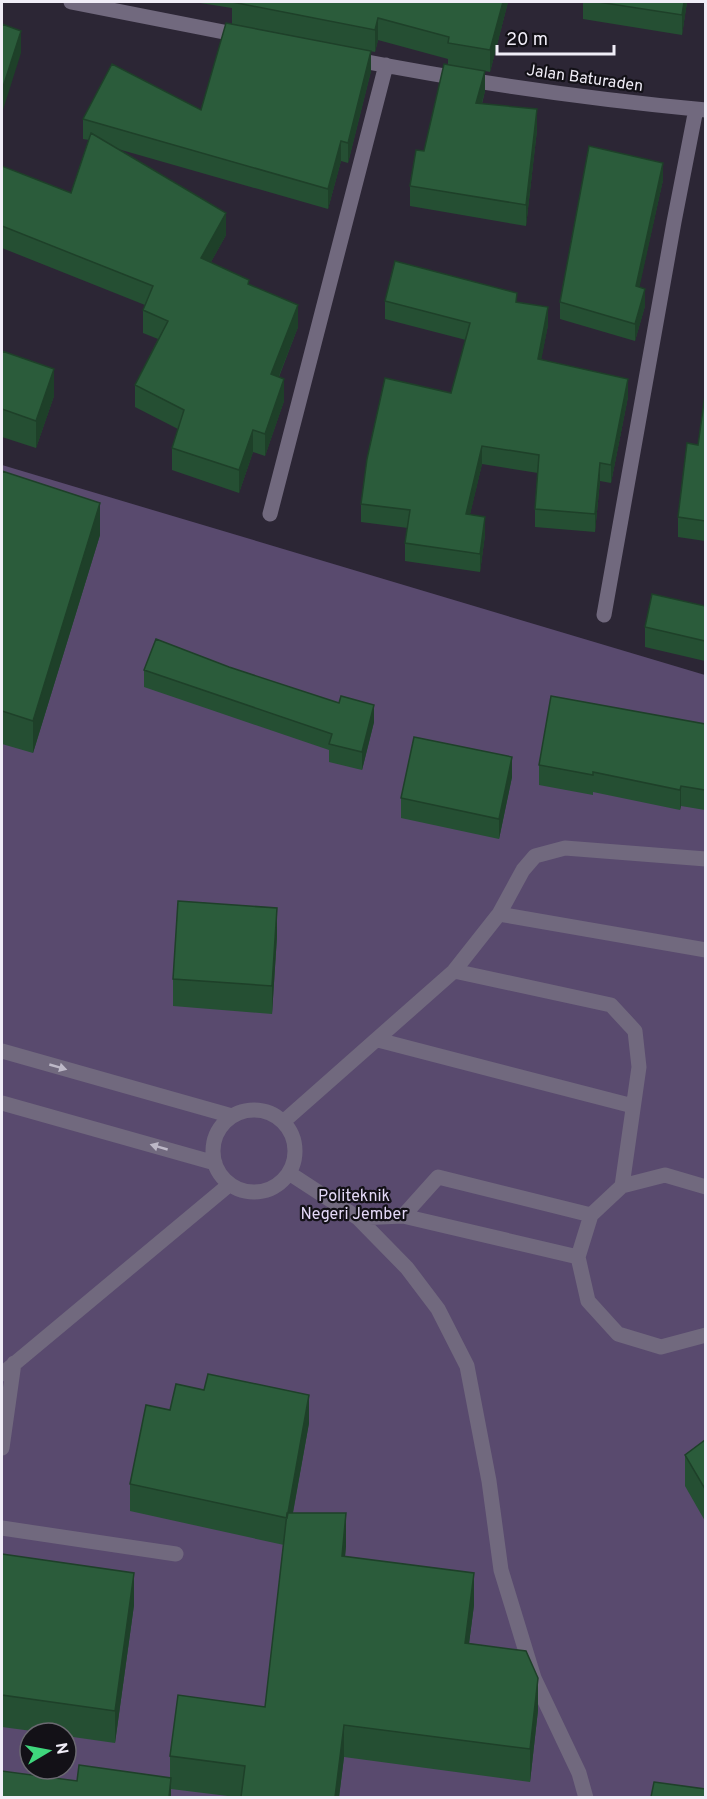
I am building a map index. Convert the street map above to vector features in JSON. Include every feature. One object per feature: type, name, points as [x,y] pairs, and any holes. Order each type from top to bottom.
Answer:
[{"type":"street","points":[[71,2],[258,39]]},
{"type":"street","name":"Jalan Baturaden","points":[[339,56],[607,99],[701,110]]},
{"type":"street","points":[[270,514],[386,65]]},
{"type":"street","points":[[604,615],[672,233],[701,110]]},
{"type":"street","points":[[283,1122],[454,971],[500,915],[523,870],[535,856],[565,848],[705,859]]},
{"type":"street","points":[[500,915],[705,950]]},
{"type":"street","points":[[454,971],[611,1005],[635,1031],[639,1067],[622,1186]]},
{"type":"street","points":[[378,1040],[633,1106]]},
{"type":"street","points":[[2,1051],[232,1116]]},
{"type":"street","points":[[2,1103],[215,1163]]},
{"type":"street","points":[[258,1110],[271,1114],[283,1122],[291,1133],[295,1146],[294,1160],[289,1173],[269,1190],[242,1191],[221,1176],[215,1163],[213,1150],[222,1125],[232,1116],[244,1111],[258,1110]]},
{"type":"street","points":[[289,1173],[358,1218],[406,1268],[438,1309],[467,1366],[489,1481],[501,1570],[534,1678],[579,1773],[586,1797]]},
{"type":"street","points":[[705,1187],[665,1175],[622,1186],[591,1215],[578,1257],[588,1301],[618,1334],[661,1347],[705,1335]]},
{"type":"street","points":[[404,1216],[438,1177],[591,1215]]},
{"type":"street","points":[[2,1374],[230,1184]]},
{"type":"street","points":[[358,1218],[404,1216],[578,1257]]},
{"type":"street","points":[[2,1448],[14,1363]]},
{"type":"street","points":[[2,1528],[176,1554]]},
{"type":"green space","name":"Politeknik Negeri Jember","points":[[2,465],[705,675],[705,1797],[2,1797]]},
{"type":"building","points":[[232,2],[503,2],[490,50],[448,43],[449,37],[378,18],[375,30]]},
{"type":"building","points":[[598,2],[684,2],[682,15]]},
{"type":"building","points":[[226,23],[371,51],[348,143],[341,141],[328,189],[83,119],[112,64],[201,110]]},
{"type":"building","points":[[2,24],[21,31],[2,90]]},
{"type":"building","points":[[444,64],[485,71],[476,103],[537,109],[526,205],[410,186],[416,150],[424,151]]},
{"type":"building","points":[[91,133],[226,213],[201,258],[249,280],[248,284],[298,305],[271,374],[284,379],[265,434],[253,430],[239,470],[172,448],[184,410],[135,385],[168,321],[143,310],[153,286],[2,226],[2,166],[71,193]]},
{"type":"building","points":[[589,146],[663,163],[636,286],[645,289],[635,324],[560,302]]},
{"type":"building","points":[[395,261],[517,293],[516,302],[548,307],[538,359],[628,379],[611,465],[600,463],[595,514],[535,509],[539,455],[482,446],[466,514],[485,517],[480,554],[405,543],[410,510],[361,504],[367,459],[385,378],[451,393],[470,323],[385,301]]},
{"type":"building","points":[[2,351],[54,369],[36,421],[2,409]]},
{"type":"building","points":[[705,395],[705,521],[678,517],[687,443],[698,445]]},
{"type":"building","points":[[2,471],[100,503],[33,721],[2,711]]},
{"type":"building","points":[[652,594],[705,606],[705,641],[645,627]]},
{"type":"building","points":[[156,639],[229,667],[339,703],[341,696],[374,705],[362,752],[329,744],[332,734],[144,670]]},
{"type":"building","points":[[551,696],[705,724],[705,790],[681,786],[680,790],[593,772],[593,775],[539,765]]},
{"type":"building","points":[[414,737],[512,757],[499,819],[401,798]]},
{"type":"building","points":[[178,901],[277,908],[272,986],[173,979]]},
{"type":"building","points":[[208,1374],[309,1395],[287,1518],[130,1484],[146,1405],[170,1410],[176,1384],[204,1390]]},
{"type":"building","points":[[705,1440],[705,1489],[685,1455]]},
{"type":"building","points":[[287,1513],[346,1513],[342,1556],[474,1573],[465,1643],[526,1651],[538,1678],[530,1749],[344,1725],[335,1797],[241,1797],[245,1766],[170,1756],[178,1695],[265,1707]]},
{"type":"building","points":[[2,1554],[134,1573],[115,1711],[2,1695]]},
{"type":"building","points":[[79,1765],[171,1778],[169,1797],[2,1797],[2,1771],[18,1773],[18,1781],[78,1781]]},
{"type":"building","points":[[654,1782],[705,1789],[705,1797],[651,1797]]}]
